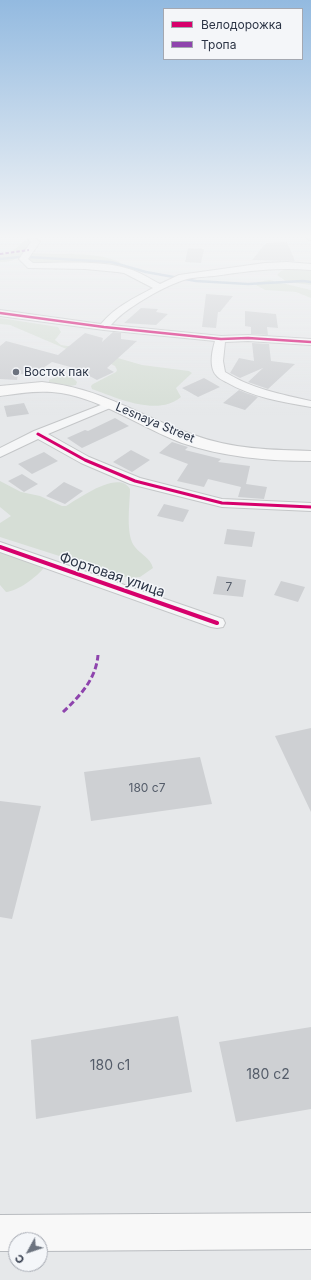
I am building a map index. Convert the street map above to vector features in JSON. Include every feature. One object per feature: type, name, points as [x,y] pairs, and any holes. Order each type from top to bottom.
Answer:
[{"type":"main road","name":"Lesnaya Street","points":[[0,391],[22,388],[56,388],[85,394],[111,404],[169,432],[207,445],[242,452],[277,456],[311,456]]},
{"type":"main road","points":[[0,1233],[311,1231]]},
{"type":"street","points":[[104,327],[113,316],[143,296]]},
{"type":"street","points":[[0,313],[104,327],[220,339],[248,338],[311,342]]},
{"type":"street","points":[[220,339],[218,366],[220,373],[243,387],[260,394],[311,404]]},
{"type":"street","points":[[0,453],[38,434],[111,404]]},
{"type":"street","points":[[38,434],[85,460],[135,481],[222,503],[311,507]]},
{"type":"street","name":"Фортовая улица","points":[[0,547],[217,623]]},
{"type":"shaded area","points":[[0,318],[58,327],[61,332],[55,340],[61,345],[87,349],[142,365],[189,371],[192,373],[176,388],[181,397],[172,403],[149,406],[125,401],[92,389],[91,386],[116,372],[117,370],[115,366],[107,362],[71,351],[10,325],[0,324]]},
{"type":"shaded area","points":[[60,375],[71,377],[77,382],[76,385],[70,386],[49,382],[49,380]]},
{"type":"shaded area","points":[[0,481],[21,492],[40,496],[62,506],[66,506],[98,487],[117,482],[125,484],[130,489],[129,527],[132,542],[137,550],[150,561],[153,568],[140,577],[128,578],[0,537],[0,523],[11,516],[0,507]]},
{"type":"shaded area","points":[[0,551],[43,566],[43,569],[26,584],[6,592],[0,585]]},
{"type":"building","points":[[206,296],[233,296],[220,312],[218,312],[216,328],[202,327]]},
{"type":"building","points":[[141,308],[158,309],[156,312],[168,314],[156,325],[124,323]]},
{"type":"building","points":[[245,311],[276,314],[278,328],[267,327],[268,335],[251,334],[251,327],[245,326]]},
{"type":"building","points":[[113,332],[121,333],[121,339],[137,341],[107,368],[114,372],[97,380],[74,368],[52,362],[43,368],[42,375],[18,374],[17,380],[0,379],[0,346],[6,341],[58,355],[85,333],[103,338],[102,342]]},
{"type":"building","points":[[252,343],[269,344],[271,361],[295,364],[268,389],[248,382],[263,368],[240,378],[230,373],[239,358],[254,361]]},
{"type":"building","points":[[204,378],[220,387],[198,397],[182,388]]},
{"type":"building","points":[[239,390],[258,397],[245,410],[223,403]]},
{"type":"building","points":[[24,403],[29,414],[7,417],[4,406]]},
{"type":"building","points":[[115,418],[129,426],[82,448],[67,438],[85,430],[88,431]]},
{"type":"building","points":[[172,442],[188,447],[185,450],[221,459],[218,462],[250,466],[246,484],[267,487],[264,499],[238,497],[241,487],[208,479],[204,487],[177,481],[188,464],[159,453]]},
{"type":"building","points":[[131,450],[150,460],[132,472],[113,462]]},
{"type":"building","points":[[44,452],[58,461],[32,474],[18,464]]},
{"type":"building","points":[[22,474],[38,484],[24,492],[8,481]]},
{"type":"building","points":[[64,482],[83,491],[65,504],[46,496]]},
{"type":"building","points":[[164,504],[189,510],[183,522],[157,516]]},
{"type":"building","points":[[227,529],[255,532],[252,547],[224,544]]},
{"type":"building","points":[[217,576],[246,580],[243,597],[213,594]]},
{"type":"building","points":[[281,581],[305,587],[298,602],[274,595]]},
{"type":"building","points":[[311,728],[311,812],[275,736]]},
{"type":"building","points":[[200,757],[212,804],[91,821],[84,772]]},
{"type":"building","points":[[0,801],[41,806],[12,919],[0,917]]},
{"type":"building","points":[[178,1016],[192,1092],[36,1119],[31,1040]]},
{"type":"building","points":[[311,1027],[311,1109],[236,1122],[219,1042]]},
{"type":"marked path","points":[[63,712],[81,694],[92,679],[98,655]]},
{"type":"cycle path","points":[[0,313],[104,327],[221,339],[248,338],[311,342]]},
{"type":"cycle path","points":[[38,434],[85,460],[135,481],[222,503],[311,507]]},
{"type":"cycle path","points":[[0,547],[217,623]]},
{"type":"place","name":"Восток пак","points":[[16,372]]}]
